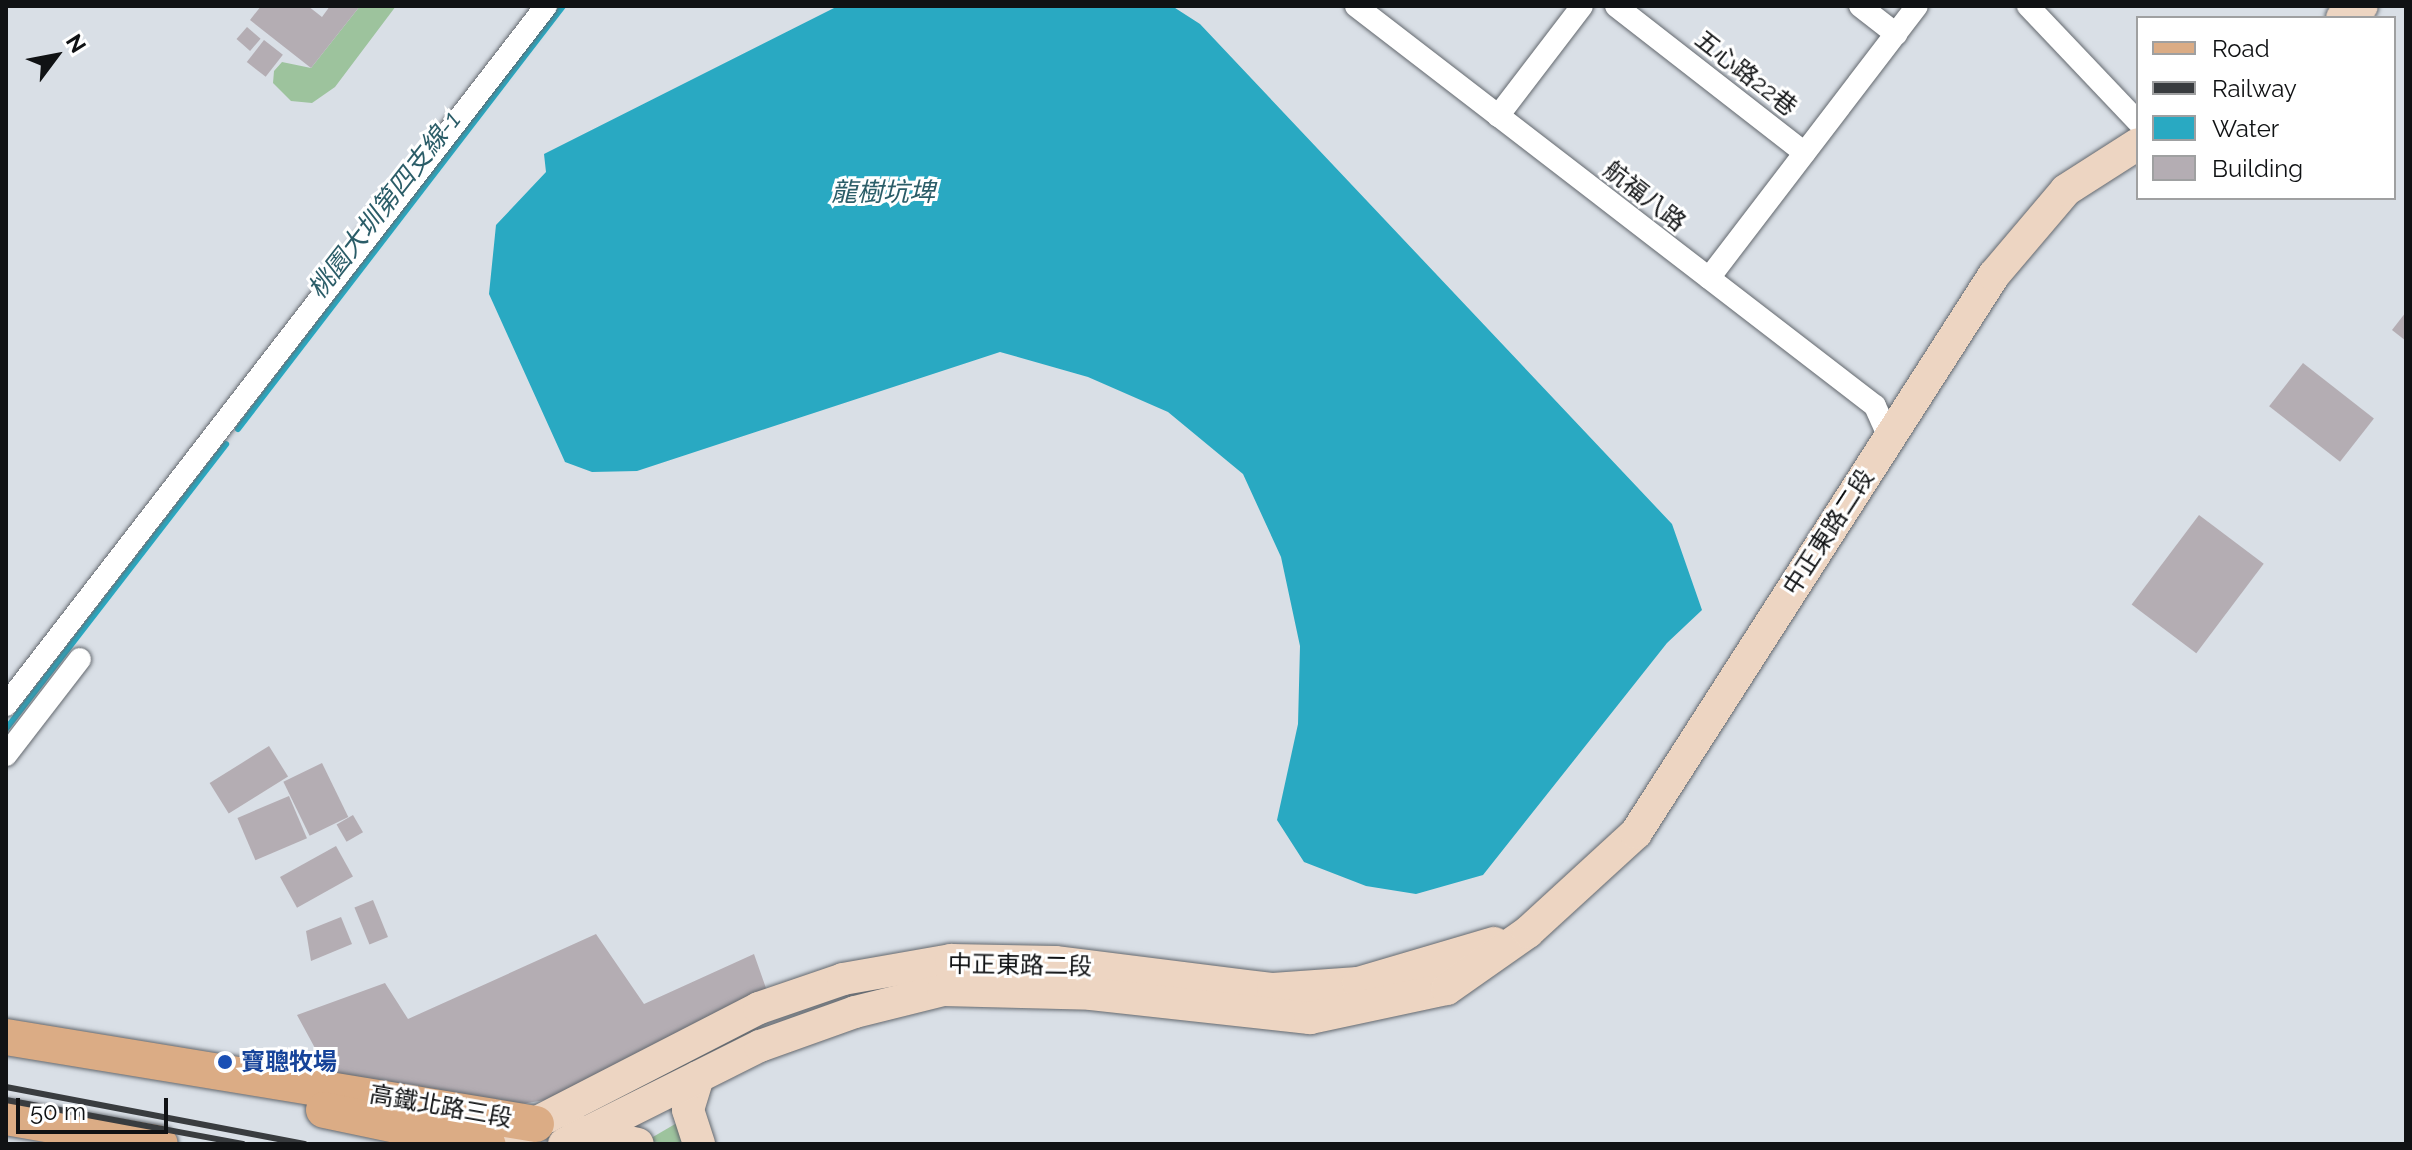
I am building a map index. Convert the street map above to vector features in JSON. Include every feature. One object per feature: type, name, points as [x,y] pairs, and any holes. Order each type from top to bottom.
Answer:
[{"type":"main road","name":"中正東路二段","points":[[490,1144],[562,1133],[698,1077],[760,1046],[841,1017],[943,990],[1091,994],[1310,1018],[1447,989],[1528,932],[1636,833],[1889,438],[2033,224],[2066,190],[2136,145]]},
{"type":"main road","name":"中正東路二段","points":[[562,1133],[759,1008],[843,979],[951,960],[1134,969],[1273,989],[1358,983],[1528,932]]},
{"type":"main road","name":"高鐵北路三段","points":[[9,1044],[638,1144]]},
{"type":"main road","name":"高鐵北路三段","points":[[9,1044],[86,1071],[342,1113],[490,1144]]},
{"type":"main road","points":[[698,1077],[688,1110],[699,1144]]},
{"type":"main road","points":[[6,1117],[160,1144]]},
{"type":"street","points":[[6,705],[546,6]]},
{"type":"street","name":"航福八路","points":[[1356,6],[1875,406],[1889,438]]},
{"type":"street","points":[[1498,116],[1582,6]]},
{"type":"street","name":"五心路22巷","points":[[1616,6],[1805,153]]},
{"type":"street","points":[[1860,6],[1896,34]]},
{"type":"street","points":[[1709,278],[1917,6]]},
{"type":"street","points":[[2028,6],[2136,120]]},
{"type":"street","points":[[6,755],[80,659]]},
{"type":"green space","points":[[360,6],[396,6],[335,87],[312,103],[291,101],[273,83],[274,71],[282,62],[311,68]]},
{"type":"green space","points":[[682,1120],[686,1144],[646,1141]]},
{"type":"water","name":"龍樹坑埤","points":[[838,6],[1172,6],[1200,24],[1672,524],[1702,610],[1667,643],[1483,875],[1416,894],[1366,886],[1304,862],[1277,820],[1298,724],[1300,646],[1281,557],[1243,474],[1168,412],[1088,377],[1000,352],[637,471],[592,472],[565,462],[489,294],[496,225],[546,172],[544,154]]},
{"type":"building","points":[[261,6],[308,6],[322,17],[330,6],[360,6],[311,68],[250,20]]},
{"type":"building","points":[[247,27],[261,39],[250,51],[237,39]]},
{"type":"building","points":[[264,40],[283,55],[266,77],[247,62]]},
{"type":"building","points":[[2406,312],[2406,341],[2392,330]]},
{"type":"building","points":[[2303,363],[2374,418],[2340,462],[2269,406]]},
{"type":"building","points":[[2199,515],[2264,564],[2196,653],[2132,604]]},
{"type":"building","points":[[269,746],[288,777],[229,814],[210,783]]},
{"type":"building","points":[[322,763],[348,817],[310,836],[283,782]]},
{"type":"building","points":[[289,796],[307,838],[255,860],[237,818]]},
{"type":"building","points":[[353,815],[363,832],[347,842],[337,824]]},
{"type":"building","points":[[336,846],[353,877],[297,908],[280,877]]},
{"type":"building","points":[[373,900],[388,937],[369,945],[354,907]]},
{"type":"building","points":[[341,917],[352,944],[311,961],[306,931]]},
{"type":"building","points":[[596,934],[644,1004],[754,954],[768,994],[545,1100],[504,1107],[328,1072],[297,1015],[385,983],[408,1019]]},
{"type":"waterway","name":"桃園大圳第四支線-1","points":[[238,429],[563,6]]},
{"type":"waterway","name":"桃園大圳第四支線-1","points":[[6,729],[226,444]]},
{"type":"railway","points":[[6,1087],[305,1144]]},
{"type":"railway","points":[[6,1100],[243,1144]]},
{"type":"place","name":"寶聰牧場","points":[[225,1062]]}]
